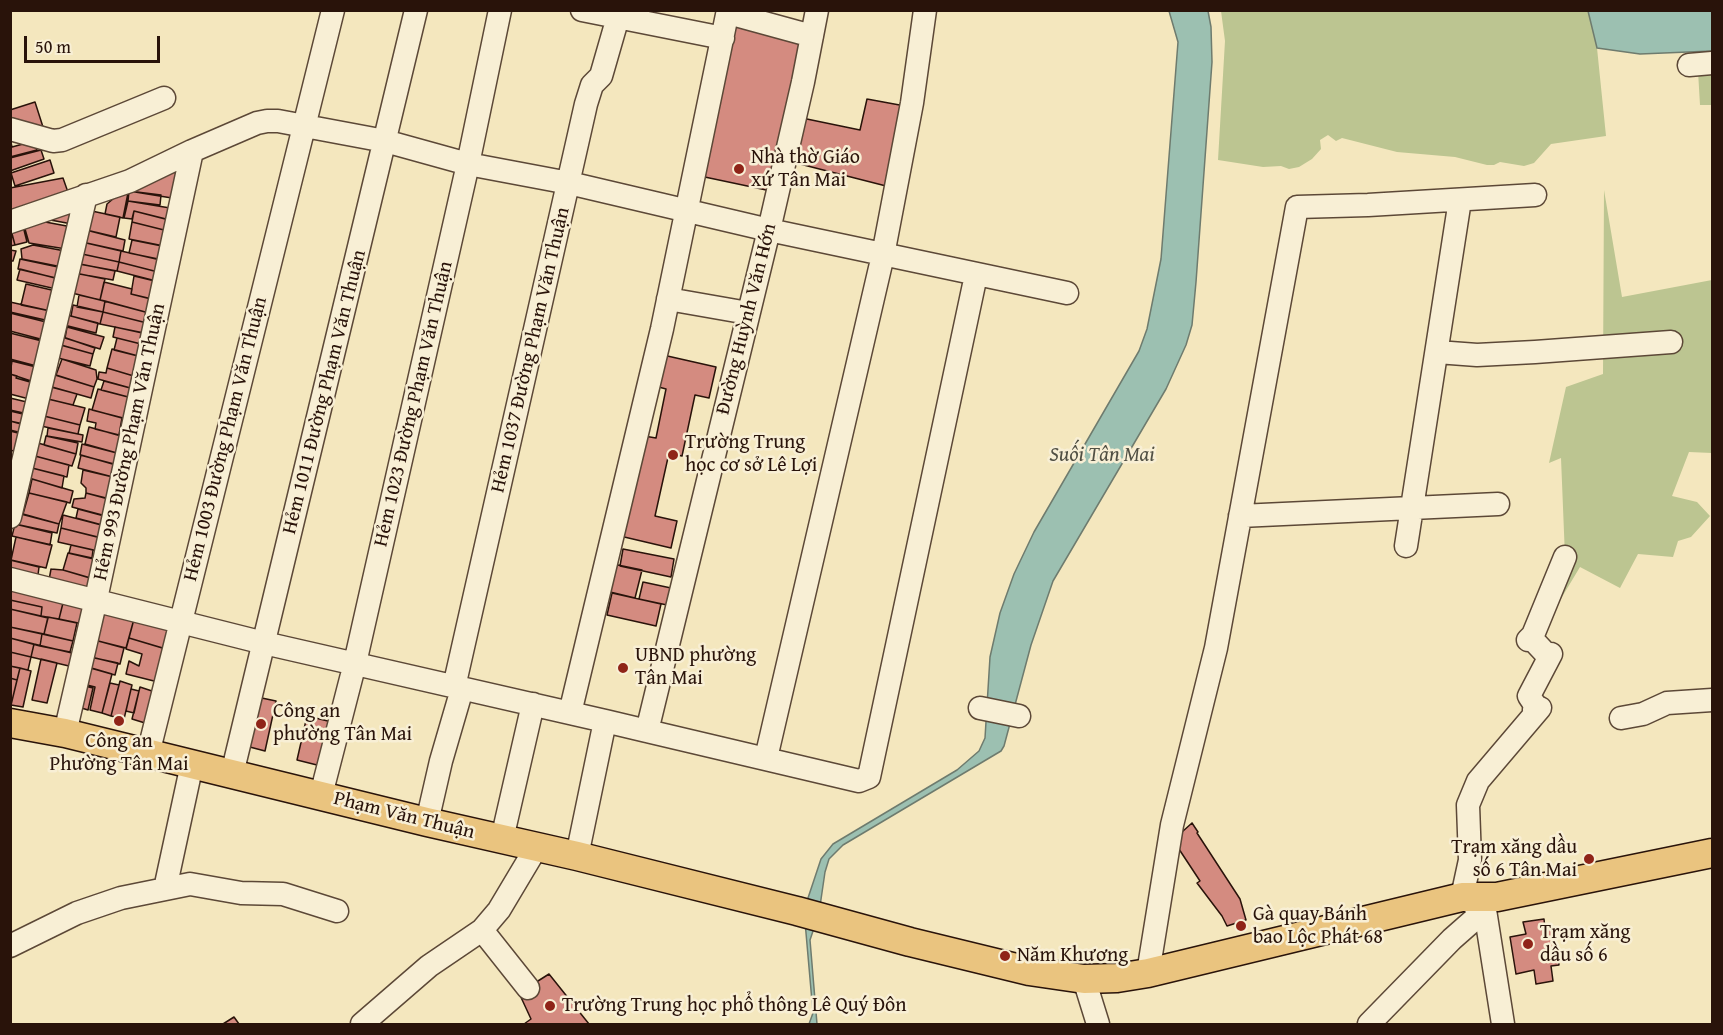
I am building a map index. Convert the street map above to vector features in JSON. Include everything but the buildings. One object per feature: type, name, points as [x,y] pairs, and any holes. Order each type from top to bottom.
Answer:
[{"type":"main road","name":"Phạm Văn Thuận","points":[[10,723],[65,733],[427,822],[577,856],[1029,971],[1084,979],[1117,978],[1148,973],[1497,897],[1713,853]]},
{"type":"street","name":"Hẻm 1003 Đường Phạm Văn Thuận","points":[[148,754],[333,10]]},
{"type":"street","name":"Hẻm 1011 Đường Phạm Văn Thuận","points":[[232,774],[416,10]]},
{"type":"street","name":"Hẻm 1023 Đường Phạm Văn Thuận","points":[[321,795],[355,663],[501,10]]},
{"type":"street","points":[[582,10],[723,38]]},
{"type":"street","name":"Đường Huỳnh Văn Hớn","points":[[647,730],[769,230],[817,10]]},
{"type":"street","points":[[766,758],[883,255],[912,103],[925,10]]},
{"type":"street","points":[[570,713],[668,299],[728,12],[812,36]]},
{"type":"street","name":"Hẻm 1037 Đường Phạm Văn Thuận","points":[[427,822],[586,104],[592,85],[601,76],[618,17]]},
{"type":"street","points":[[1689,65],[1713,63]]},
{"type":"street","points":[[10,129],[52,141],[62,140],[164,98]]},
{"type":"street","points":[[10,222],[130,181],[192,151],[267,121],[305,125],[385,141],[468,164],[569,183],[769,230],[1067,293]]},
{"type":"street","name":"Hẻm 993 Đường Phạm Văn Thuận","points":[[65,733],[192,151]]},
{"type":"street","points":[[10,517],[86,195]]},
{"type":"street","points":[[1148,973],[1172,825],[1216,648],[1297,207],[1535,195]]},
{"type":"street","points":[[1406,546],[1460,200]]},
{"type":"street","points":[[10,579],[264,643],[859,781],[869,777],[976,275]]},
{"type":"street","points":[[668,299],[748,313]]},
{"type":"street","points":[[1437,352],[1477,355],[1671,342]]},
{"type":"street","points":[[1240,516],[1498,504]]},
{"type":"street","points":[[1503,1024],[1474,903],[1468,805],[1478,781],[1540,708],[1534,710],[1530,696],[1551,654],[1547,655],[1533,640],[1528,639],[1533,635],[1565,557]]},
{"type":"street","points":[[1621,718],[1643,714],[1667,703],[1713,700]]},
{"type":"street","points":[[502,839],[533,704]]},
{"type":"street","points":[[980,708],[1019,716]]},
{"type":"street","points":[[577,856],[605,722]]},
{"type":"street","points":[[165,889],[192,764]]},
{"type":"street","points":[[362,1024],[429,966],[482,930],[500,910],[536,848]]},
{"type":"street","points":[[10,946],[77,913],[121,898],[190,884],[241,893],[283,894],[337,911]]},
{"type":"street","points":[[1369,1024],[1452,939],[1474,903]]},
{"type":"street","points":[[482,930],[528,988]]},
{"type":"street","points":[[1084,979],[1098,1024]]},
{"type":"green space","points":[[1221,11],[1588,11],[1597,48],[1606,136],[1551,144],[1534,163],[1524,166],[1500,162],[1487,165],[1455,157],[1397,152],[1342,138],[1336,141],[1328,135],[1320,140],[1321,149],[1312,159],[1299,167],[1289,169],[1281,166],[1263,167],[1218,160],[1225,41]]},
{"type":"green space","points":[[1712,70],[1712,109],[1711,105],[1700,105],[1698,71]]},
{"type":"green space","points":[[1604,190],[1622,297],[1712,280],[1712,453],[1689,452],[1672,496],[1697,502],[1710,516],[1691,537],[1678,541],[1673,557],[1638,554],[1620,588],[1580,567],[1553,612],[1565,557],[1561,458],[1549,463],[1566,387],[1603,374]]},
{"type":"water","name":"Suối Tân Mai","points":[[1169,11],[1208,11],[1211,27],[1212,62],[1196,282],[1192,325],[1186,345],[1166,389],[1053,581],[1031,645],[1001,751],[843,845],[829,859],[819,913],[810,940],[817,1024],[809,1024],[813,1013],[804,910],[821,859],[833,844],[957,770],[979,751],[985,738],[990,657],[1000,613],[1014,574],[1034,532],[1139,351],[1147,329],[1161,259],[1178,42]]},
{"type":"water","points":[[1588,11],[1712,11],[1712,51],[1640,54],[1597,48]]},
{"type":"place","name":"Nhà thờ Giáo xứ Tân Mai","points":[[739,169]]},
{"type":"place","name":"Trường Trung học cơ sở Lê Lợi","points":[[673,455]]},
{"type":"place","name":"UBND phường Tân Mai","points":[[623,668]]},
{"type":"place","name":"Công an Phường Tân Mai","points":[[119,721]]},
{"type":"place","name":"Công an phường Tân Mai","points":[[261,724]]},
{"type":"place","name":"Trạm xăng dầu số 6 Tân Mai","points":[[1589,859]]},
{"type":"place","name":"Gà quay Bánh bao Lộc Phát 68","points":[[1241,926]]},
{"type":"place","name":"Trạm xăng dầu số 6","points":[[1528,944]]},
{"type":"place","name":"Năm Khương","points":[[1005,956]]},
{"type":"place","name":"Trường Trung học phổ thông Lê Quý Đôn","points":[[550,1006]]}]
